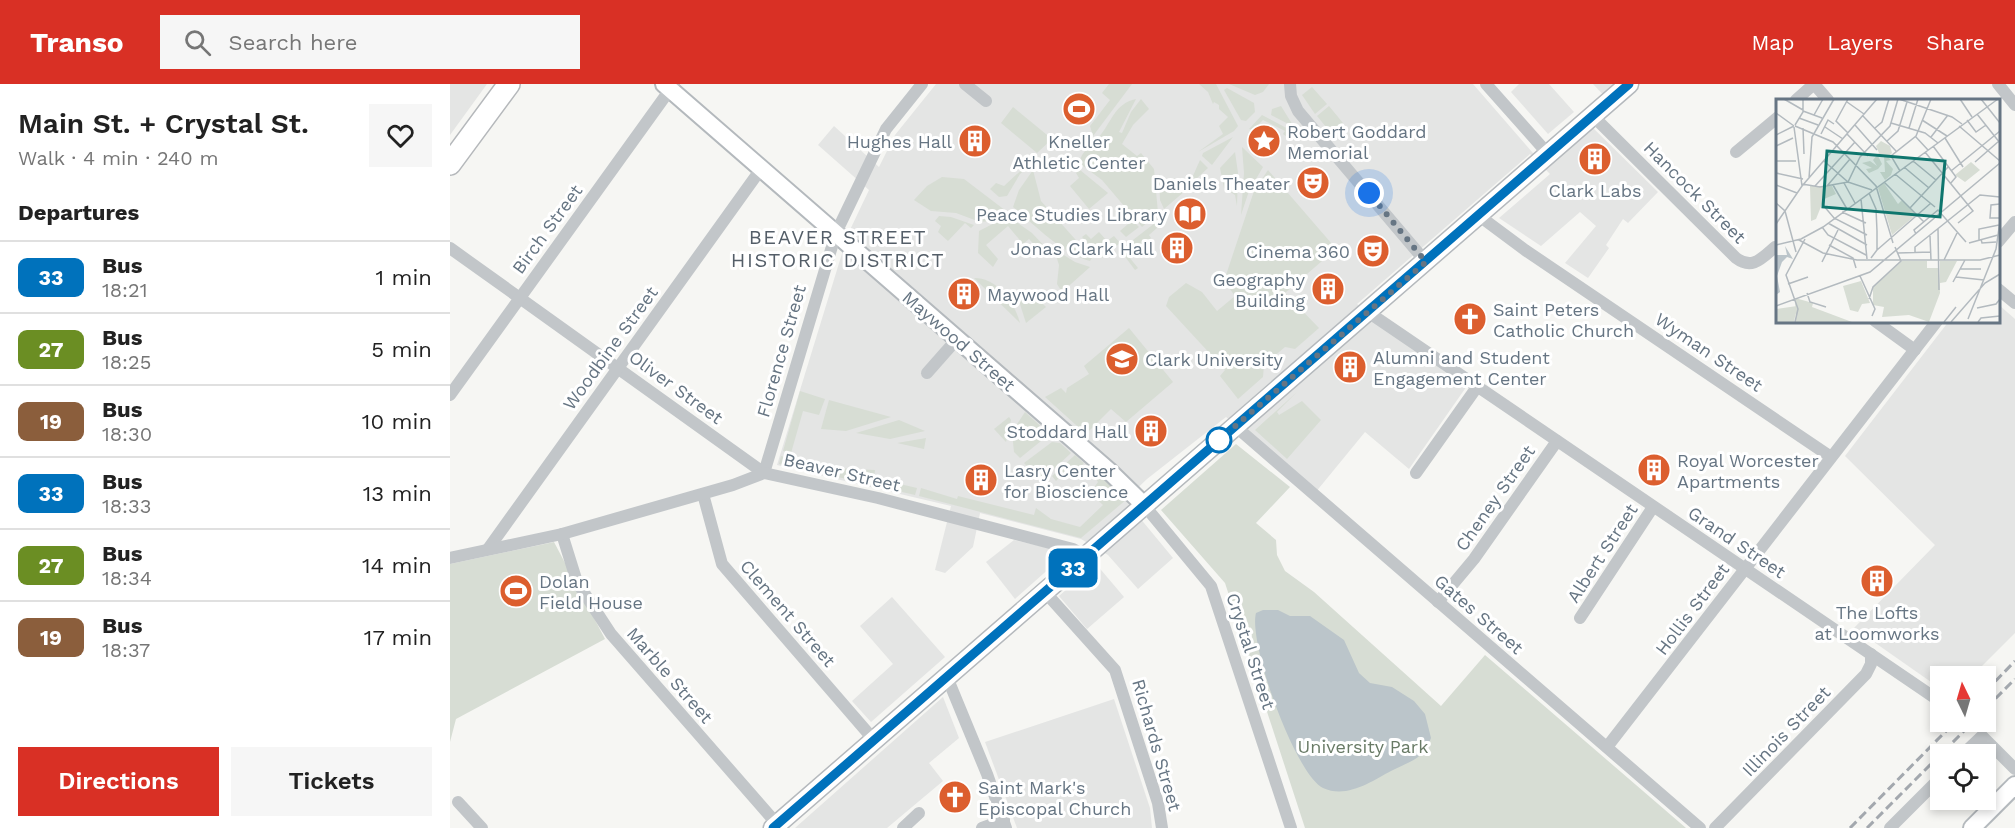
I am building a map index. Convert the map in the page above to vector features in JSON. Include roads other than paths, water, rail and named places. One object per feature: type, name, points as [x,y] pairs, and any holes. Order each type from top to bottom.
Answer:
[{"type":"highway","points":[[450,164],[509,84]]},
{"type":"main road","points":[[775,826],[1629,84]]},
{"type":"street","name":"Florence Street","points":[[764,473],[836,233],[886,129],[922,84]]},
{"type":"street","points":[[965,84],[986,101]]},
{"type":"street","points":[[1290,84],[1291,96],[1298,111],[1426,262]]},
{"type":"street","points":[[1486,84],[1549,155]]},
{"type":"street","points":[[1797,99],[1814,84],[1827,99]]},
{"type":"street","points":[[1998,84],[2015,105]]},
{"type":"street","name":"Maywood Street","points":[[669,86],[761,169],[1108,470],[1144,505]]},
{"type":"street","name":"Birch Street","points":[[450,395],[669,86]]},
{"type":"street","name":"Hancock Street","points":[[1593,116],[1736,258],[1745,264],[1752,264],[1776,248]]},
{"type":"street","points":[[1736,152],[1776,119]]},
{"type":"street","name":"Woodbine Street","points":[[488,549],[761,169]]},
{"type":"street","name":"Wyman Street","points":[[1478,215],[1525,250],[1832,456]]},
{"type":"street","points":[[2000,240],[2015,222]]},
{"type":"street","name":"Oliver Street","points":[[450,248],[764,473]]},
{"type":"street","points":[[2000,291],[2015,303]]},
{"type":"street","name":"Grand Street","points":[[1368,312],[1930,695]]},
{"type":"street","points":[[1876,322],[1915,350]]},
{"type":"street","name":"Hollis Street","points":[[1607,747],[1936,322]]},
{"type":"street","points":[[927,373],[957,339]]},
{"type":"street","points":[[1416,472],[1477,387]]},
{"type":"street","name":"Gates Street","points":[[1235,426],[1700,828]]},
{"type":"street","name":"Cheney Street","points":[[1438,602],[1474,559],[1557,441]]},
{"type":"street","name":"Beaver Street","points":[[450,558],[562,534],[703,494],[764,473],[788,476],[888,500],[1063,546],[1086,556]]},
{"type":"street","name":"Clement Street","points":[[703,494],[722,564],[874,740]]},
{"type":"street","name":"Crystal Street","points":[[1144,505],[1211,586],[1291,828]]},
{"type":"street","name":"Albert Street","points":[[1580,618],[1653,507]]},
{"type":"street","name":"Marble Street","points":[[562,534],[577,582],[611,634],[775,826]]},
{"type":"street","name":"Richards Street","points":[[1045,592],[1115,670],[1158,802],[1162,828]]},
{"type":"street","name":"Illinois Street","points":[[1715,828],[1866,674],[1871,664],[1871,654]]},
{"type":"street","points":[[947,677],[1005,824],[982,828]]},
{"type":"street","points":[[1974,744],[1982,736],[1990,744]]},
{"type":"street","points":[[1996,750],[2015,769]]},
{"type":"street","points":[[1972,828],[2015,785]]},
{"type":"street","points":[[1890,828],[1930,788]]},
{"type":"street","points":[[458,802],[482,828]]},
{"type":"street","points":[[903,828],[919,813]]},
{"type":"railway","points":[[1996,681],[2015,661]]},
{"type":"railway","points":[[1996,698],[2015,679]]},
{"type":"railway","points":[[1850,828],[1945,732]]},
{"type":"railway","points":[[1867,828],[1963,732]]},
{"type":"place","name":"Kneller Athletic Center","points":[[1079,109]]},
{"type":"place","name":"Hughes Hall","points":[[975,141]]},
{"type":"place","name":"Robert Goddard Memorial","points":[[1264,141]]},
{"type":"place","name":"Clark Labs","points":[[1595,159]]},
{"type":"place","name":"Daniels Theater","points":[[1313,183]]},
{"type":"place","name":"Peace Studies Library","points":[[1190,214]]},
{"type":"place","name":"Jonas Clark Hall","points":[[1177,248]]},
{"type":"place","name":"Cinema 360","points":[[1373,251]]},
{"type":"place","name":"Geography Building","points":[[1328,289]]},
{"type":"place","name":"Maywood Hall","points":[[964,294]]},
{"type":"place","name":"Saint Peters Catholic Church","points":[[1470,319]]},
{"type":"place","name":"Clark University","points":[[1122,359]]},
{"type":"place","name":"Alumni and Student Engagement Center","points":[[1350,367]]},
{"type":"place","name":"Stoddard Hall","points":[[1151,431]]},
{"type":"place","name":"Royal Worcester Apartments","points":[[1654,470]]},
{"type":"place","name":"Lasry Center for Bioscience","points":[[981,480]]},
{"type":"place","name":"The Lofts at Loomworks","points":[[1877,581]]},
{"type":"place","name":"Dolan Field House","points":[[516,591]]},
{"type":"place","name":"Saint Mark's Episcopal Church","points":[[955,797]]},
{"type":"district","name":"BEAVER STREET HISTORIC DISTRICT","points":[[838,248]]},
{"type":"park label","name":"University Park","points":[[1363,746]]}]
